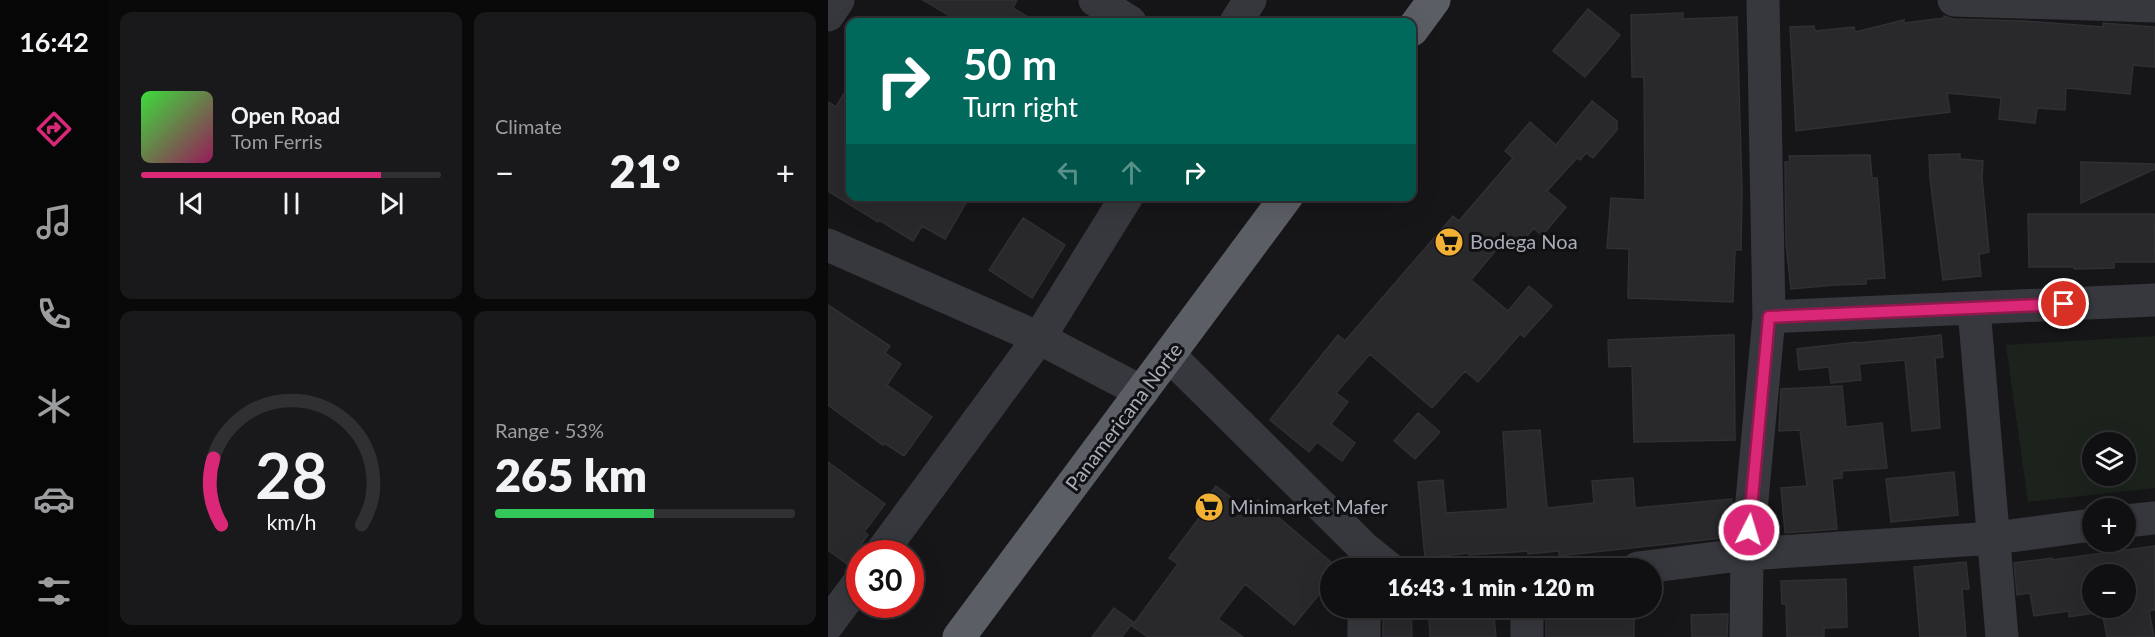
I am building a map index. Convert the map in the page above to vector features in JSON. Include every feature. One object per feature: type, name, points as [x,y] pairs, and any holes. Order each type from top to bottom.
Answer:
[{"type":"highway","points":[[1416,25],[1434,0]]},
{"type":"highway","name":"Panamericana Norte","points":[[959,637],[1283,201]]},
{"type":"street","points":[[828,15],[838,0]]},
{"type":"street","points":[[1095,0],[1124,18]]},
{"type":"street","points":[[1239,18],[1250,0]]},
{"type":"street","points":[[1746,637],[1747,554],[1769,317],[1763,0]]},
{"type":"street","points":[[1954,0],[2155,6]]},
{"type":"street","points":[[890,540],[1039,338],[1124,201]]},
{"type":"street","points":[[828,244],[1039,338],[1142,392]]},
{"type":"street","points":[[1769,317],[2155,300]]},
{"type":"street","points":[[1974,309],[2002,637]]},
{"type":"street","points":[[1170,356],[1363,558]]},
{"type":"street","points":[[2136,520],[2155,518]]},
{"type":"street","points":[[1662,565],[1747,554],[1995,538],[2082,526]]},
{"type":"street","points":[[828,624],[846,600]]},
{"type":"street","points":[[1364,618],[1364,637]]},
{"type":"street","points":[[1527,618],[1527,637]]},
{"type":"shaded area","points":[[2155,336],[2155,488],[2028,502],[2006,345]]},
{"type":"building","points":[[923,0],[1017,0],[1013,8],[1029,18],[953,18]]},
{"type":"building","points":[[1588,9],[1620,35],[1585,77],[1553,51]]},
{"type":"building","points":[[1683,13],[1683,19],[1737,17],[1742,190],[1741,250],[1735,250],[1733,302],[1628,298],[1629,249],[1607,248],[1611,198],[1645,200],[1644,77],[1632,77],[1631,15]]},
{"type":"building","points":[[1944,16],[1953,19],[2103,27],[2103,23],[2155,27],[2155,67],[2133,65],[2130,94],[2066,88],[2065,110],[2037,108],[2035,123],[1999,119],[2001,98],[1947,93],[1950,112],[1796,131],[1790,27],[1814,26],[1815,31],[1854,27],[1855,32],[1904,20],[1904,23],[1944,18]]},
{"type":"building","points":[[846,90],[846,201],[967,201],[945,239],[922,226],[913,241],[828,191],[828,102],[836,107]]},
{"type":"building","points":[[1592,101],[1617,121],[1617,130],[1593,158],[1586,153],[1580,160],[1577,158],[1547,191],[1566,207],[1542,236],[1534,228],[1518,247],[1507,237],[1471,280],[1508,311],[1529,286],[1552,306],[1524,337],[1520,334],[1478,382],[1465,371],[1432,408],[1370,354],[1336,393],[1348,402],[1331,424],[1355,443],[1342,461],[1317,442],[1309,452],[1270,420],[1338,335],[1345,341],[1453,216],[1459,221],[1513,158],[1505,151],[1530,122],[1556,145]]},
{"type":"building","points":[[1960,154],[1960,159],[1983,161],[1982,178],[1989,252],[1979,254],[1981,276],[1943,280],[1929,155]]},
{"type":"building","points":[[1870,155],[1872,178],[1877,178],[1885,278],[1866,279],[1866,284],[1791,289],[1786,244],[1785,162],[1790,162],[1789,156]]},
{"type":"building","points":[[2081,162],[2155,164],[2155,169],[2081,203]]},
{"type":"building","points":[[2028,214],[2154,214],[2155,262],[2114,262],[2114,268],[2029,267]]},
{"type":"building","points":[[1023,218],[1065,245],[1032,298],[989,270]]},
{"type":"building","points":[[828,305],[890,346],[885,353],[901,364],[887,385],[932,417],[904,456],[884,443],[883,445],[828,405]]},
{"type":"building","points":[[1734,335],[1735,440],[1634,442],[1632,366],[1609,367],[1608,340]]},
{"type":"building","points":[[1941,335],[1943,357],[1935,358],[1940,428],[1912,431],[1905,360],[1859,364],[1861,380],[1831,383],[1829,367],[1799,370],[1797,349]]},
{"type":"building","points":[[1842,386],[1846,427],[1882,423],[1887,468],[1842,471],[1842,478],[1832,479],[1837,529],[1785,533],[1781,488],[1807,486],[1800,430],[1779,431],[1781,389]]},
{"type":"building","points":[[1418,413],[1440,432],[1415,459],[1394,441]]},
{"type":"building","points":[[1540,430],[1547,508],[1594,503],[1592,481],[1633,478],[1635,508],[1732,499],[1730,537],[1559,556],[1559,551],[1528,554],[1528,551],[1469,555],[1469,553],[1425,558],[1418,482],[1443,480],[1446,513],[1508,509],[1503,432]]},
{"type":"building","points":[[828,462],[885,504],[864,532],[868,535],[864,540],[846,540],[846,563],[828,550]]},
{"type":"building","points":[[1954,472],[1958,515],[1891,522],[1886,479]]},
{"type":"building","points":[[1216,486],[1249,511],[1258,500],[1326,558],[1320,558],[1320,593],[1294,625],[1245,584],[1218,619],[1243,637],[1148,637],[1132,626],[1178,564],[1169,558],[1203,513],[1198,509]]},
{"type":"building","points":[[2155,546],[2155,610],[2149,611],[2154,637],[2107,637],[2103,618],[2136,618],[2136,564],[2082,564],[2082,615],[2069,617],[2069,611],[2034,616],[2030,593],[2017,595],[2014,563],[2052,558],[2052,560],[2111,552],[2136,552],[2136,549]]},
{"type":"building","points":[[1966,562],[1969,589],[1962,589],[1966,637],[1920,637],[1914,567]]},
{"type":"building","points":[[1846,579],[1847,627],[1824,628],[1824,637],[1787,637],[1786,604],[1782,604],[1781,581]]},
{"type":"building","points":[[1114,608],[1133,622],[1122,637],[1092,637]]},
{"type":"building","points":[[1728,614],[1727,637],[1692,637],[1691,615]]},
{"type":"building","points":[[1383,618],[1411,618],[1412,637],[1383,637]]},
{"type":"building","points":[[1429,618],[1494,618],[1496,637],[1430,637]]},
{"type":"building","points":[[1546,618],[1634,618],[1634,637],[1546,637]]},
{"type":"place","name":"Bodega Noa","points":[[1449,242]]},
{"type":"place","name":"Minimarket Mafer","points":[[1209,507]]},
{"type":"route","points":[[1749,530],[1769,317],[2064,304]]}]
